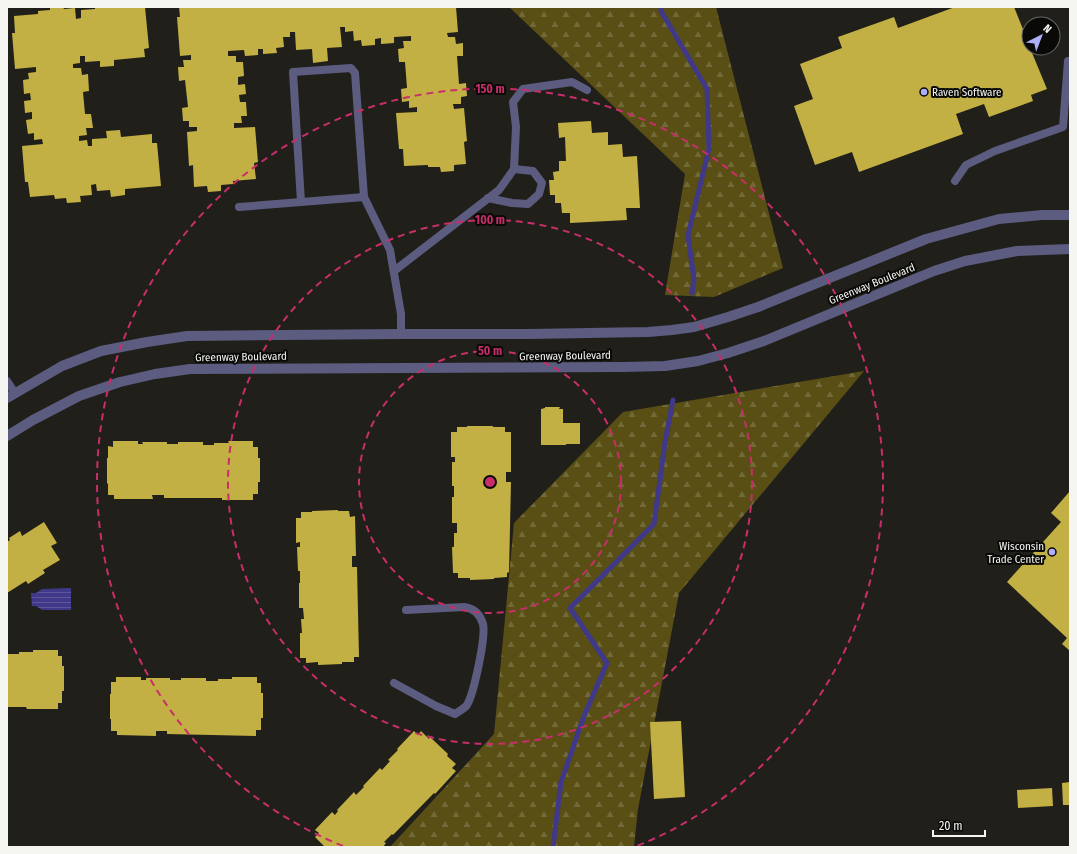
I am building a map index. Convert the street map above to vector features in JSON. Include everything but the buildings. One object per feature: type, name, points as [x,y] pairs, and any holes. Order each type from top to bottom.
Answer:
[{"type":"street","name":"Greenway Boulevard","points":[[11,395],[62,366],[101,351],[187,336],[648,332],[694,327],[758,307],[926,239],[999,219],[1042,215],[1070,215]]},
{"type":"street","name":"Greenway Boulevard","points":[[7,436],[33,420],[79,396],[120,382],[156,374],[190,369],[623,368],[665,366],[684,363],[728,353],[764,341],[934,271],[964,261],[1017,251],[1070,249]]},
{"type":"lane","points":[[955,181],[966,165],[995,151],[1067,125],[1068,61]]},
{"type":"lane","points":[[301,202],[293,72],[351,68],[355,73],[364,197],[390,250],[401,314],[401,334]]},
{"type":"lane","points":[[394,271],[499,190],[514,169],[516,127],[513,102],[523,89],[572,82],[587,90]]},
{"type":"lane","points":[[488,198],[512,203],[528,204],[539,194],[542,183],[532,172],[514,169]]},
{"type":"lane","points":[[239,207],[364,197]]},
{"type":"lane","points":[[7,381],[11,395]]},
{"type":"lane","points":[[394,683],[436,706],[455,714],[463,710],[471,695],[483,641],[483,625],[480,616],[468,607],[406,610]]},
{"type":"green space","points":[[509,7],[716,7],[783,268],[714,297],[665,295],[685,174]]},
{"type":"green space","points":[[864,371],[679,593],[638,809],[634,847],[390,847],[494,734],[514,523],[623,412]]},
{"type":"shaded area","points":[[71,588],[71,610],[42,610],[36,606],[32,606],[31,593],[36,593],[42,589]]},
{"type":"waterway","points":[[661,7],[661,11],[707,89],[709,149],[688,235],[694,280],[692,293]]},
{"type":"waterway","points":[[553,847],[561,782],[584,716],[607,663],[570,608],[654,524],[665,442],[673,400]]},
{"type":"place","name":"Raven Software","points":[[924,92]]},
{"type":"place","name":"Wisconsin Trade Center","points":[[1052,552]]}]
